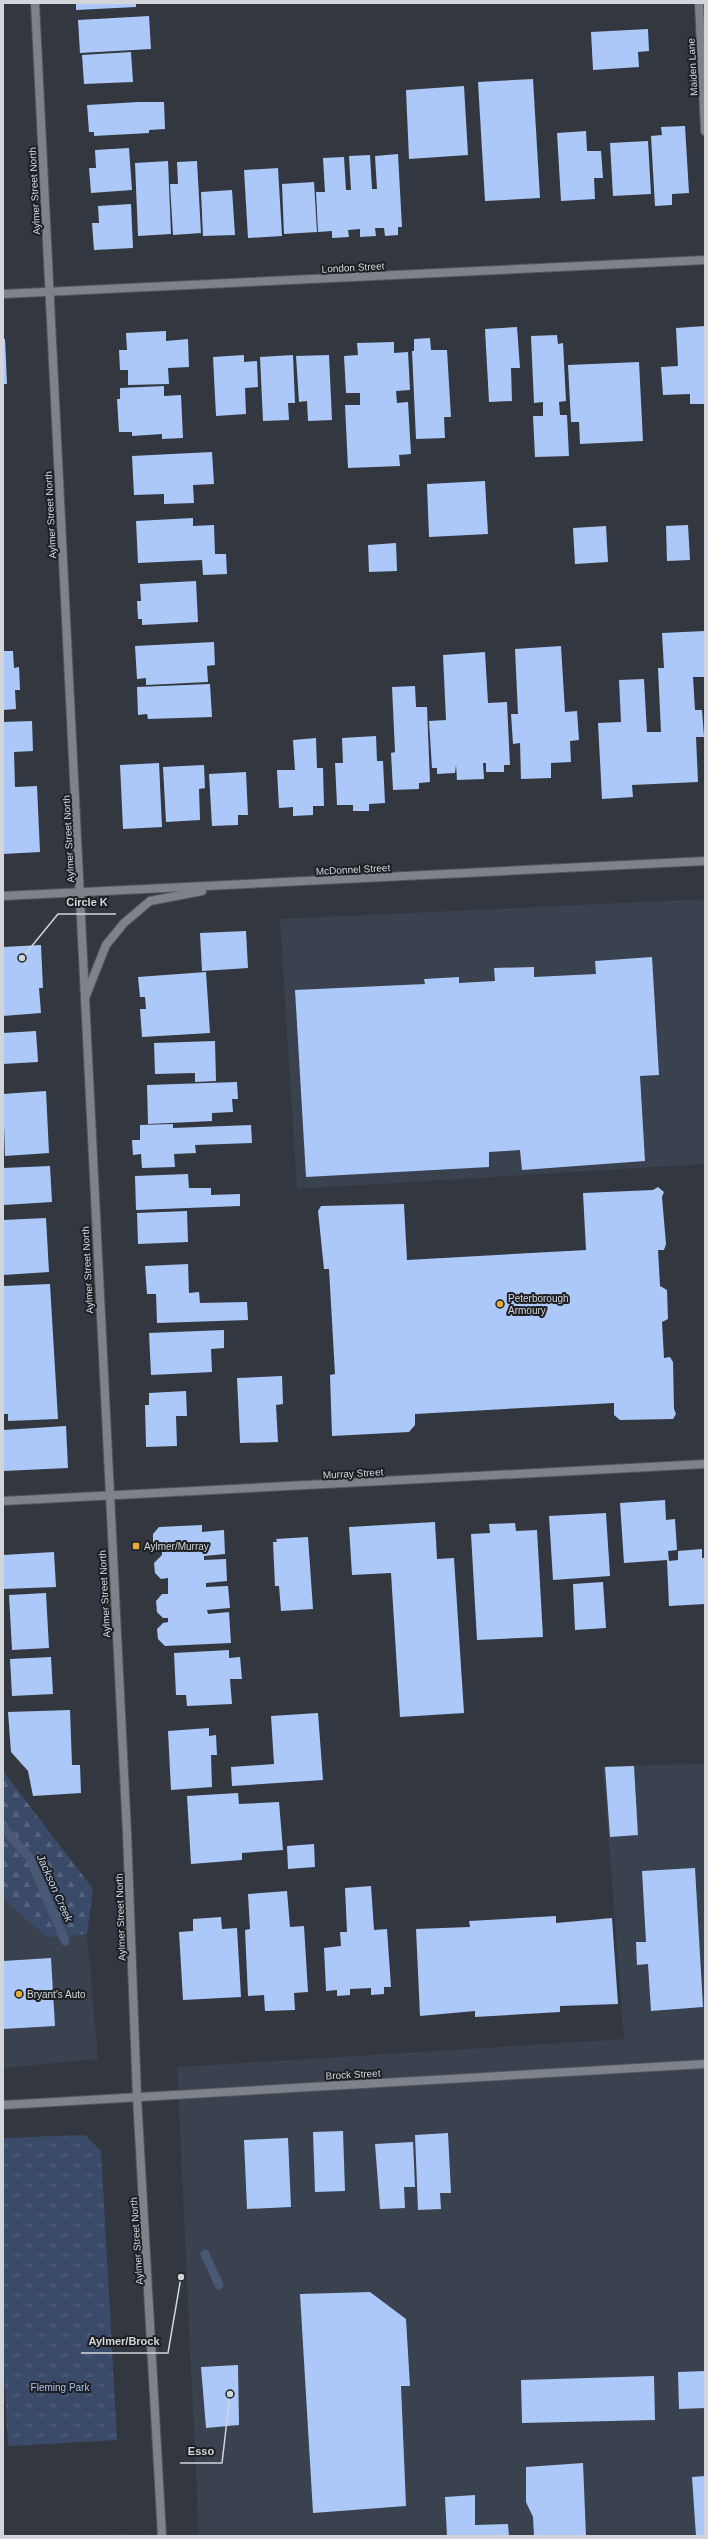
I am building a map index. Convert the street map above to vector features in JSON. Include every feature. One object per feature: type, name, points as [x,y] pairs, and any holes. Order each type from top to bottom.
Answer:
[{"type":"street","name":"Aylmer Street North","points":[[35,3],[48,292],[81,893],[84,1001],[127,1833],[137,2097],[162,2536]]},
{"type":"street","name":"Maiden Lane","points":[[699,3],[705,131]]},
{"type":"street","name":"London Street","points":[[3,294],[705,260]]},
{"type":"street","name":"McDonnel Street","points":[[3,896],[230,886],[705,861]]},
{"type":"street","points":[[84,1001],[106,945],[124,923],[150,901],[230,886]]},
{"type":"street","name":"Murray Street","points":[[3,1501],[705,1464]]},
{"type":"street","name":"Brock Street","points":[[3,2105],[705,2064]]},
{"type":"shaded area","points":[[705,899],[705,1164],[297,1189],[280,919]]},
{"type":"shaded area","points":[[705,1764],[705,2536],[199,2536],[177,2067],[624,2039],[603,1766]]},
{"type":"shaded area","points":[[3,1896],[11,1906],[47,1936],[87,1934],[98,2059],[3,2068]]},
{"type":"shaded area","points":[[122,2534],[196,2536],[55,2536]]},
{"type":"green space","points":[[3,1771],[93,1889],[87,1934],[47,1937],[11,1906],[3,1896]]},
{"type":"green space","name":"Fleming Park","points":[[85,2135],[101,2151],[117,2440],[8,2446],[3,2355],[3,2138]]},
{"type":"building","points":[[76,3],[136,3],[136,7],[76,10]]},
{"type":"building","points":[[149,16],[151,49],[80,53],[78,20]]},
{"type":"building","points":[[648,29],[649,51],[638,52],[639,67],[593,70],[591,32]]},
{"type":"building","points":[[131,52],[133,82],[84,84],[82,55]]},
{"type":"building","points":[[533,79],[540,198],[485,201],[478,82]]},
{"type":"building","points":[[464,86],[468,155],[409,159],[406,90]]},
{"type":"building","points":[[164,102],[165,129],[149,130],[149,133],[94,136],[94,132],[89,132],[87,105]]},
{"type":"building","points":[[685,126],[689,193],[672,194],[672,205],[655,206],[651,136],[662,135],[661,127]]},
{"type":"building","points":[[586,131],[587,151],[601,151],[603,178],[594,178],[595,199],[561,201],[557,133]]},
{"type":"building","points":[[648,141],[651,194],[613,196],[610,143]]},
{"type":"building","points":[[129,148],[132,190],[91,193],[89,168],[96,168],[95,150]]},
{"type":"building","points":[[398,154],[402,227],[398,227],[398,235],[385,236],[384,228],[375,228],[376,236],[360,237],[360,229],[348,230],[349,237],[332,238],[332,231],[318,232],[316,192],[325,192],[323,158],[344,157],[346,190],[351,190],[349,156],[370,155],[372,189],[377,189],[375,156]]},
{"type":"building","points":[[168,161],[171,234],[138,236],[135,163]]},
{"type":"building","points":[[197,161],[201,233],[173,235],[170,184],[178,184],[177,162]]},
{"type":"building","points":[[278,168],[282,236],[248,238],[244,170]]},
{"type":"building","points":[[314,182],[317,232],[284,234],[282,184]]},
{"type":"building","points":[[232,190],[235,235],[203,236],[201,192]]},
{"type":"building","points":[[131,204],[133,248],[94,250],[92,223],[99,223],[98,206]]},
{"type":"building","points":[[705,326],[705,404],[690,404],[690,394],[663,395],[661,367],[678,366],[676,328]]},
{"type":"building","points":[[517,327],[520,368],[511,368],[512,401],[489,402],[485,329]]},
{"type":"building","points":[[166,331],[166,341],[188,339],[189,367],[168,368],[169,384],[128,385],[128,370],[120,370],[119,350],[127,350],[126,333]]},
{"type":"building","points":[[557,335],[558,344],[563,343],[566,401],[559,402],[560,415],[567,415],[569,456],[535,457],[533,416],[543,416],[543,402],[534,403],[531,336]]},
{"type":"building","points":[[430,338],[431,350],[447,350],[451,417],[444,417],[445,438],[416,439],[412,351],[414,351],[414,339]]},
{"type":"building","points":[[3,339],[5,339],[7,384],[3,384]]},
{"type":"building","points":[[394,342],[394,353],[408,352],[410,390],[396,391],[397,403],[408,402],[411,454],[399,455],[400,466],[348,468],[345,405],[360,405],[360,393],[346,393],[344,356],[358,355],[357,343]]},
{"type":"building","points":[[244,355],[244,362],[257,361],[258,387],[245,388],[246,414],[216,416],[213,357]]},
{"type":"building","points":[[293,355],[295,403],[288,403],[289,420],[263,421],[260,357]]},
{"type":"building","points":[[329,355],[332,420],[308,421],[307,401],[299,402],[296,356]]},
{"type":"building","points":[[639,362],[643,441],[580,444],[579,422],[571,422],[568,365]]},
{"type":"building","points":[[164,386],[164,396],[181,395],[183,438],[162,439],[162,434],[132,436],[132,432],[119,432],[117,399],[120,399],[120,388]]},
{"type":"building","points":[[212,452],[214,484],[193,485],[194,503],[164,504],[164,494],[134,495],[132,456]]},
{"type":"building","points":[[485,481],[488,534],[429,537],[427,484]]},
{"type":"building","points":[[193,518],[193,526],[214,525],[215,554],[226,554],[227,574],[203,575],[202,560],[138,563],[136,521]]},
{"type":"building","points":[[688,525],[690,560],[667,561],[666,526]]},
{"type":"building","points":[[606,526],[608,562],[575,564],[573,528]]},
{"type":"building","points":[[396,543],[397,571],[369,572],[368,545]]},
{"type":"building","points":[[196,581],[198,622],[142,625],[142,619],[138,619],[137,601],[141,601],[140,584]]},
{"type":"building","points":[[705,631],[705,677],[693,677],[695,710],[702,710],[704,737],[696,737],[698,782],[632,785],[633,797],[602,799],[598,723],[621,722],[619,680],[644,679],[647,732],[661,732],[658,668],[664,668],[662,633]]},
{"type":"building","points":[[214,642],[215,665],[207,666],[208,682],[146,685],[146,678],[137,679],[135,646]]},
{"type":"building","points":[[561,646],[565,712],[577,711],[579,740],[570,741],[571,762],[551,763],[551,778],[521,779],[520,743],[513,744],[511,714],[518,714],[515,649]]},
{"type":"building","points":[[3,651],[13,651],[14,668],[19,667],[20,690],[15,690],[16,709],[3,710]]},
{"type":"building","points":[[485,652],[488,703],[507,702],[510,765],[504,765],[504,772],[486,772],[486,763],[483,763],[484,779],[457,780],[456,765],[455,773],[437,774],[437,768],[432,768],[429,721],[446,720],[443,655]]},
{"type":"building","points":[[210,684],[212,717],[148,719],[147,714],[138,715],[137,687]]},
{"type":"building","points":[[415,686],[416,707],[427,707],[430,782],[419,783],[419,789],[393,790],[391,753],[395,752],[392,687]]},
{"type":"building","points":[[32,721],[33,751],[14,752],[15,787],[37,786],[40,852],[3,854],[3,722]]},
{"type":"building","points":[[376,736],[377,761],[383,761],[385,803],[369,804],[369,811],[353,811],[353,805],[337,805],[335,763],[343,763],[342,738]]},
{"type":"building","points":[[316,738],[317,768],[323,768],[324,806],[313,806],[313,815],[293,816],[293,807],[279,808],[277,770],[295,770],[293,740]]},
{"type":"building","points":[[159,763],[162,827],[123,829],[120,765]]},
{"type":"building","points":[[204,765],[205,788],[199,789],[200,820],[166,822],[163,767]]},
{"type":"building","points":[[246,772],[248,815],[238,815],[238,825],[212,826],[209,774]]},
{"type":"building","points":[[246,931],[248,968],[202,971],[200,933]]},
{"type":"building","points":[[41,945],[43,988],[39,988],[41,1013],[3,1016],[3,947]]},
{"type":"building","points":[[652,957],[659,1075],[640,1076],[645,1161],[522,1170],[520,1150],[489,1152],[489,1167],[306,1177],[295,990],[425,984],[424,979],[459,977],[459,983],[495,981],[494,968],[534,967],[534,977],[596,974],[595,961]]},
{"type":"building","points":[[206,972],[210,1033],[142,1037],[140,1009],[146,1009],[145,997],[140,997],[138,977]]},
{"type":"building","points":[[36,1031],[38,1062],[3,1064],[3,1033]]},
{"type":"building","points":[[215,1041],[216,1081],[195,1082],[195,1073],[155,1074],[154,1043]]},
{"type":"building","points":[[237,1082],[238,1099],[232,1099],[233,1112],[212,1113],[212,1121],[148,1124],[147,1085]]},
{"type":"building","points":[[46,1091],[49,1153],[5,1156],[3,1094]]},
{"type":"building","points":[[173,1124],[173,1128],[251,1125],[252,1143],[195,1145],[196,1153],[174,1154],[175,1167],[142,1168],[141,1154],[133,1155],[132,1140],[140,1140],[140,1125]]},
{"type":"building","points":[[50,1166],[52,1202],[4,1205],[3,1168]]},
{"type":"building","points":[[188,1174],[189,1188],[211,1188],[211,1195],[240,1194],[240,1206],[136,1210],[135,1176]]},
{"type":"building","name":"Peterborough Armoury","points":[[658,1187],[664,1192],[662,1197],[666,1244],[664,1250],[658,1250],[660,1286],[667,1290],[668,1319],[662,1322],[664,1358],[670,1357],[673,1362],[674,1409],[676,1414],[673,1419],[620,1420],[614,1415],[614,1403],[415,1414],[415,1425],[409,1432],[332,1436],[330,1375],[335,1374],[329,1269],[324,1269],[318,1211],[321,1206],[404,1204],[407,1260],[586,1250],[583,1193],[653,1190]]},
{"type":"building","points":[[187,1211],[188,1242],[138,1244],[137,1213]]},
{"type":"building","points":[[46,1218],[49,1272],[3,1275],[3,1220]]},
{"type":"building","points":[[188,1264],[189,1293],[199,1292],[200,1303],[247,1302],[248,1320],[157,1323],[156,1294],[147,1294],[145,1266]]},
{"type":"building","points":[[50,1284],[58,1419],[8,1421],[8,1414],[3,1414],[3,1286]]},
{"type":"building","points":[[224,1330],[224,1348],[211,1349],[212,1372],[151,1375],[149,1333]]},
{"type":"building","points":[[282,1376],[283,1404],[276,1405],[278,1442],[240,1443],[237,1378]]},
{"type":"building","points":[[186,1391],[187,1416],[176,1416],[177,1446],[146,1447],[145,1405],[149,1405],[149,1393]]},
{"type":"building","points":[[66,1426],[68,1468],[3,1471],[3,1430]]},
{"type":"building","points":[[665,1500],[666,1520],[675,1519],[677,1550],[668,1551],[669,1561],[678,1560],[678,1551],[702,1549],[702,1558],[705,1558],[705,1604],[669,1606],[667,1560],[624,1563],[620,1503]]},
{"type":"building","points":[[606,1513],[610,1576],[553,1580],[549,1516]]},
{"type":"building","points":[[435,1522],[437,1559],[454,1558],[464,1713],[400,1717],[391,1573],[352,1575],[349,1527]]},
{"type":"building","points":[[515,1523],[516,1531],[537,1530],[543,1637],[477,1640],[471,1534],[490,1533],[489,1524]]},
{"type":"building","points":[[202,1525],[202,1532],[224,1530],[225,1554],[204,1556],[204,1560],[226,1559],[227,1581],[206,1583],[206,1587],[228,1586],[230,1608],[207,1610],[208,1614],[229,1612],[231,1643],[165,1646],[158,1639],[157,1629],[163,1623],[168,1622],[168,1618],[163,1618],[157,1612],[156,1601],[162,1594],[168,1594],[168,1578],[161,1579],[155,1573],[154,1563],[162,1555],[162,1550],[153,1544],[153,1534],[159,1527]]},
{"type":"building","points":[[308,1537],[313,1609],[281,1611],[279,1586],[275,1586],[273,1542],[277,1542],[276,1539]]},
{"type":"building","points":[[54,1552],[56,1587],[3,1589],[3,1555]]},
{"type":"building","points":[[603,1582],[606,1628],[575,1630],[573,1584]]},
{"type":"building","points":[[46,1593],[49,1648],[12,1650],[9,1595]]},
{"type":"building","points":[[229,1650],[229,1658],[240,1657],[242,1679],[230,1679],[232,1704],[187,1706],[186,1695],[176,1695],[174,1653]]},
{"type":"building","points":[[51,1657],[53,1694],[12,1696],[10,1659]]},
{"type":"building","points":[[70,1710],[72,1765],[80,1765],[81,1793],[33,1796],[28,1771],[11,1752],[8,1712]]},
{"type":"building","points":[[318,1713],[323,1780],[232,1786],[231,1767],[274,1764],[271,1716]]},
{"type":"building","points":[[209,1728],[209,1736],[216,1735],[217,1755],[211,1755],[212,1787],[171,1790],[168,1731]]},
{"type":"building","points":[[634,1766],[638,1835],[610,1837],[605,1767]]},
{"type":"building","points":[[238,1793],[239,1804],[279,1802],[283,1850],[242,1853],[242,1860],[191,1864],[187,1796]]},
{"type":"building","points":[[314,1844],[315,1867],[288,1869],[287,1846]]},
{"type":"building","points":[[695,1868],[703,2007],[651,2011],[648,1964],[637,1965],[636,1942],[646,1942],[642,1871]]},
{"type":"building","points":[[371,1886],[374,1930],[387,1929],[391,1987],[384,1987],[384,1994],[371,1995],[371,1988],[350,1989],[350,1995],[337,1996],[337,1990],[326,1991],[324,1948],[341,1946],[340,1932],[347,1932],[345,1888]]},
{"type":"building","points":[[287,1891],[290,1927],[304,1926],[308,1992],[294,1993],[295,2010],[265,2011],[264,1995],[248,1996],[245,1930],[250,1929],[248,1894]]},
{"type":"building","points":[[556,1916],[556,1923],[612,1918],[618,2004],[560,2006],[560,2012],[475,2017],[475,2011],[420,2016],[416,1929],[470,1927],[469,1921]]},
{"type":"building","points":[[221,1917],[222,1929],[237,1928],[241,1997],[183,2000],[179,1932],[193,1931],[193,1919]]},
{"type":"building","points":[[51,1958],[55,2026],[3,2029],[3,1961]]},
{"type":"building","points":[[343,2131],[345,2191],[315,2192],[313,2132]]},
{"type":"building","points":[[448,2133],[451,2193],[440,2193],[441,2209],[418,2210],[415,2135]]},
{"type":"building","points":[[288,2138],[291,2207],[247,2209],[244,2140]]},
{"type":"building","points":[[413,2142],[415,2187],[404,2187],[405,2208],[380,2209],[375,2144]]},
{"type":"building","points":[[370,2292],[406,2319],[410,2386],[401,2386],[406,2506],[313,2513],[300,2294]]},
{"type":"building","points":[[238,2365],[239,2425],[206,2428],[201,2367]]},
{"type":"building","points":[[705,2371],[705,2408],[679,2409],[678,2372]]},
{"type":"building","points":[[654,2376],[655,2420],[522,2423],[521,2380]]},
{"type":"building","points":[[583,2463],[586,2536],[534,2536],[533,2517],[526,2502],[526,2467]]},
{"type":"building","points":[[705,2476],[705,2536],[696,2536],[692,2477]]},
{"type":"building","points":[[475,2495],[475,2525],[508,2524],[509,2536],[447,2536],[445,2497]]},
{"type":"waterway","name":"Jackson Creek","points":[[3,1828],[30,1858],[65,1941]]},
{"type":"waterway","points":[[205,2254],[219,2285]]},
{"type":"place","name":"Circle K","points":[[22,958]]},
{"type":"place","name":"Peterborough Armoury","points":[[500,1304]]},
{"type":"place","name":"Aylmer/Murray","points":[[136,1546]]},
{"type":"place","name":"Bryant's Auto","points":[[19,1994]]},
{"type":"place","name":"Aylmer/Brock","points":[[181,2277]]},
{"type":"place","name":"Esso","points":[[230,2394]]}]
